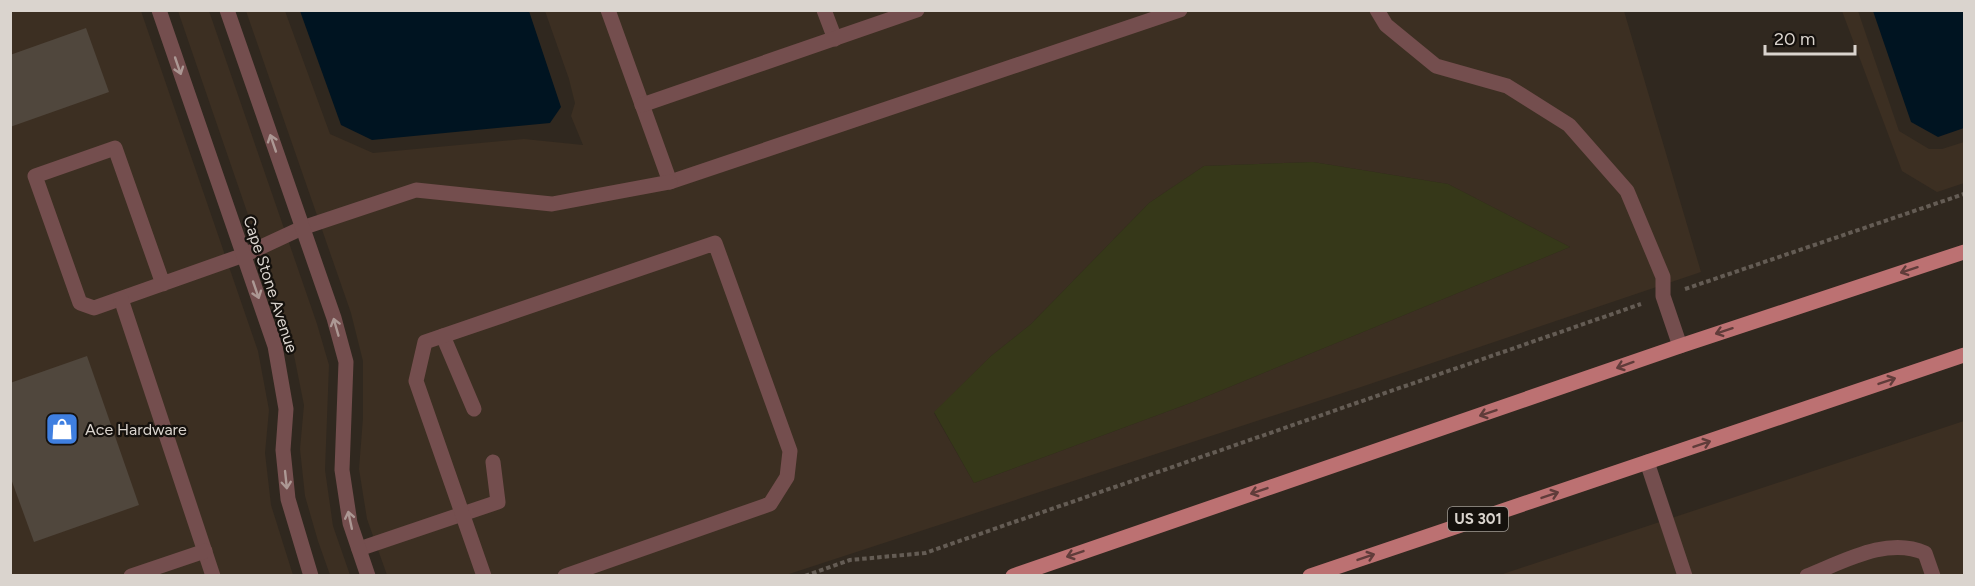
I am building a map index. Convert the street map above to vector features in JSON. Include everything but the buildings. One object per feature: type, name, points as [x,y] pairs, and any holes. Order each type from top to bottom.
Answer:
[{"type":"main road","points":[[1013,576],[1680,346],[1965,252]]},
{"type":"main road","name":"US 301","points":[[1310,576],[1965,355]]},
{"type":"street","name":"Cape Stone Avenue","points":[[159,10],[275,346],[286,409],[283,450],[288,499],[311,576]]},
{"type":"street","points":[[227,10],[346,362],[342,470],[350,523],[368,576]]},
{"type":"street","points":[[608,10],[670,182]]},
{"type":"street","points":[[824,10],[835,39]]},
{"type":"street","points":[[642,105],[917,10]]},
{"type":"street","points":[[163,284],[115,147],[35,176],[80,303],[94,308],[121,299],[163,284],[244,255],[302,228],[416,190],[552,204],[670,182],[1180,10]]},
{"type":"street","points":[[1377,10],[1386,25],[1436,66],[1507,86],[1569,125],[1627,191],[1663,277],[1664,296],[1680,346]]},
{"type":"street","points":[[484,576],[416,381],[425,342],[714,243],[790,451],[788,477],[770,504],[565,576]]},
{"type":"street","points":[[121,299],[213,576]]},
{"type":"street","points":[[443,336],[474,409]]},
{"type":"street","points":[[359,549],[498,502],[493,462]]},
{"type":"street","points":[[1647,462],[1685,576]]},
{"type":"street","points":[[1807,576],[1885,547],[1904,546],[1925,553],[1933,576]]},
{"type":"street","points":[[131,576],[205,551]]},
{"type":"path","points":[[805,576],[850,560],[925,553],[1965,194]]},
{"type":"shaded area","points":[[16,10],[141,11],[258,351],[269,410],[265,453],[271,505],[293,575],[11,575],[10,12]]},
{"type":"shaded area","points":[[178,11],[209,11],[317,324],[329,365],[325,470],[333,526],[350,575],[330,575],[318,541],[305,496],[300,449],[304,405],[291,340]]},
{"type":"shaded area","points":[[246,11],[285,11],[330,134],[373,153],[524,139],[583,145],[571,116],[575,103],[569,79],[545,11],[1624,11],[1701,272],[1361,387],[786,575],[387,575],[367,519],[359,469],[363,418],[363,361],[351,313]],"holes":[[[1313,162],[1448,184],[1570,247],[1193,402],[974,483],[934,413],[991,356],[1031,324],[1149,203],[1204,166]]]},
{"type":"shaded area","points":[[1842,11],[1858,11],[1899,131],[1929,149],[1942,149],[1964,142],[1964,183],[1937,192],[1902,171]]},
{"type":"shaded area","points":[[1964,421],[1964,575],[1500,575]]},
{"type":"green space","points":[[1313,162],[1448,184],[1570,247],[1193,402],[974,483],[934,412],[991,356],[1031,324],[1149,203],[1204,166]]},
{"type":"water","points":[[300,11],[529,11],[561,107],[550,123],[372,140],[341,125]]},
{"type":"water","points":[[1873,11],[1964,11],[1964,128],[1938,137],[1911,122]]},
{"type":"place","name":"Ace Hardware","points":[[62,429]]}]
